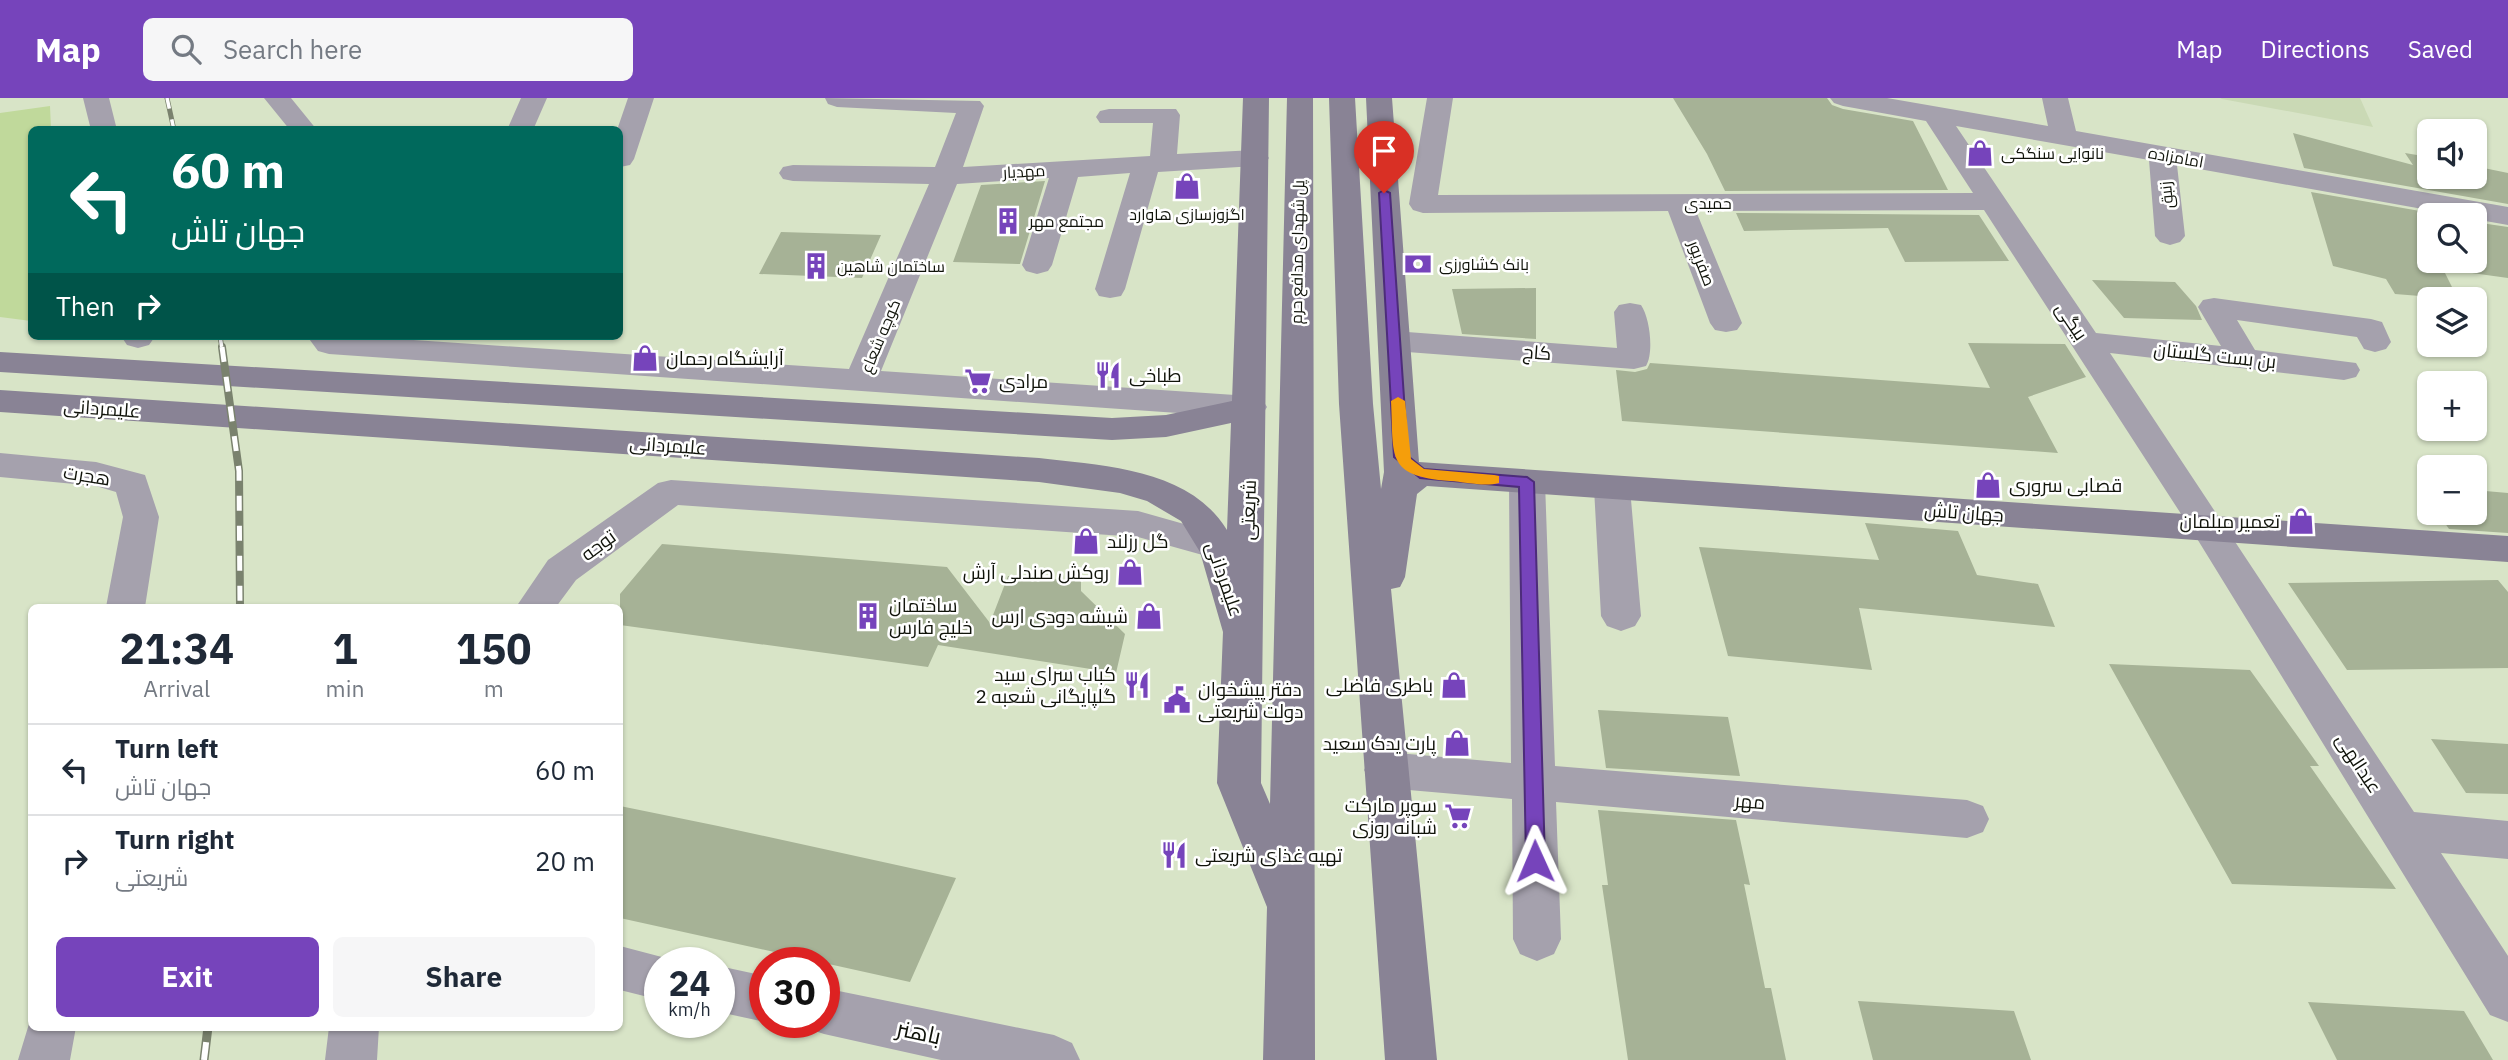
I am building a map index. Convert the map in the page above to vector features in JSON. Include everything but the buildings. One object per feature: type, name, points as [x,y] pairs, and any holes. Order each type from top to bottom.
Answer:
[{"type":"main road","name":"شریعتی","points":[[1256,98],[1239,783],[1290,911]]},
{"type":"main road","name":"پل شهدای مدافع حرم","points":[[1295,406],[1300,98]]},
{"type":"main road","points":[[1342,98],[1356,404],[1410,1060]]},
{"type":"main road","points":[[1376,639],[1407,473],[1394,341],[1379,98]]},
{"type":"main road","name":"علیمردانی","points":[[0,362],[1112,429],[1154,429],[1191,425],[1250,407]]},
{"type":"main road","name":"علیمردانی","points":[[0,401],[1039,470],[1122,482],[1161,495],[1196,513],[1217,546],[1244,637]]},
{"type":"main road","name":"شریعتی","points":[[1289,1060],[1295,406]]},
{"type":"main road","name":"جهان تاش","points":[[1407,473],[2508,549]]},
{"type":"street","points":[[96,98],[103,126]]},
{"type":"street","points":[[277,98],[301,126]]},
{"type":"street","points":[[522,126],[534,98]]},
{"type":"street","points":[[623,150],[641,98]]},
{"type":"street","name":"حمیدی","points":[[1440,98],[1423,204],[1993,201]]},
{"type":"street","name":"امامزاده","points":[[1843,98],[2508,216]]},
{"type":"street","points":[[2055,98],[2064,137]]},
{"type":"street","points":[[2060,98],[2069,99]]},
{"type":"street","name":"کوچه شعاع","points":[[837,99],[971,106],[946,176],[861,380]]},
{"type":"street","name":"بیگی","points":[[1935,114],[2209,528]]},
{"type":"street","points":[[1109,117],[1167,115],[1155,164],[1110,289]]},
{"type":"street","name":"زنبق","points":[[2162,155],[2170,236]]},
{"type":"street","name":"مهدیار","points":[[793,173],[946,176],[1255,158]]},
{"type":"street","points":[[1037,265],[1066,169]]},
{"type":"street","name":"صفرپور","points":[[1679,203],[1726,323]]},
{"type":"street","points":[[2244,359],[2214,307],[2371,329],[2375,342]]},
{"type":"street","name":"کاج","points":[[1394,341],[1634,359],[1630,312]]},
{"type":"street","points":[[326,340],[552,348],[861,380],[1250,407]]},
{"type":"street","name":"بن بست گلستان","points":[[2085,341],[2344,370]]},
{"type":"street","name":"هجرت","points":[[0,465],[96,474],[132,484],[141,517],[126,604]]},
{"type":"street","points":[[1527,482],[1537,939]]},
{"type":"street","points":[[1612,488],[1620,616]]},
{"type":"street","name":"توجه","points":[[537,604],[562,570],[671,492],[1138,524],[1217,546]]},
{"type":"street","name":"عبدالهی","points":[[2209,528],[2508,999]]},
{"type":"street","name":"مهر","points":[[1386,770],[1967,819]]},
{"type":"street","points":[[2402,830],[2508,840]]},
{"type":"street","points":[[623,969],[644,973]]},
{"type":"street","name":"باهنر","points":[[840,1015],[1054,1060]]},
{"type":"street","points":[[44,1060],[50,1031]]},
{"type":"street","points":[[351,1060],[354,1031]]},
{"type":"shaded area","points":[[2220,98],[2360,98],[2373,127],[2222,99]]},
{"type":"green space","points":[[50,106],[51,126],[28,126],[28,321],[0,317],[0,113]]},
{"type":"railway","points":[[167,98],[173,126]]},
{"type":"railway","points":[[221,340],[222,349]]},
{"type":"railway","points":[[222,347],[239,471],[240,604]]},
{"type":"railway","points":[[204,1060],[208,1031]]},
{"type":"slow traffic","points":[[1398,401],[1401,457],[1406,463],[1420,474],[1494,479]]},
{"type":"place","name":"نانوایی سنگکی","points":[[1980,153]]},
{"type":"place","name":"اگزوزسازی هاوارد","points":[[1187,186]]},
{"type":"place","name":"مجتمع مهر","points":[[1008,221]]},
{"type":"place","name":"بانک کشاورزی","points":[[1418,264]]},
{"type":"place","name":"ساختمان شاهین","points":[[816,266]]},
{"type":"place","name":"آرایشگاه رحمان","points":[[645,358]]},
{"type":"place","name":"طباخی","points":[[1108,375]]},
{"type":"place","name":"مرادی","points":[[978,381]]},
{"type":"place","name":"قصابی سروری","points":[[1988,485]]},
{"type":"place","name":"تعمیر مبلمان","points":[[2301,521]]},
{"type":"place","name":"گل رزلند","points":[[1086,541]]},
{"type":"place","name":"روکش صندلی آرش","points":[[1130,572]]},
{"type":"place","name":"ساختمان خلیج فارس","points":[[868,616]]},
{"type":"place","name":"شیشه دودی ارس","points":[[1149,616]]},
{"type":"place","name":"کباب سرای سید گلپایگانی شعبه 2","points":[[1137,685]]},
{"type":"place","name":"باطری فاضلی","points":[[1454,685]]},
{"type":"place","name":"دفتر پیشخوان دولت شریعتی","points":[[1177,700]]},
{"type":"place","name":"پارت یدک سعید","points":[[1457,743]]},
{"type":"place","name":"سوپر مارکت شبانه روزی","points":[[1458,816]]},
{"type":"place","name":"تهیه غذای شریعتی","points":[[1174,855]]},
{"type":"route","points":[[1384,193],[1401,457],[1420,474],[1527,482],[1535,861]]}]
